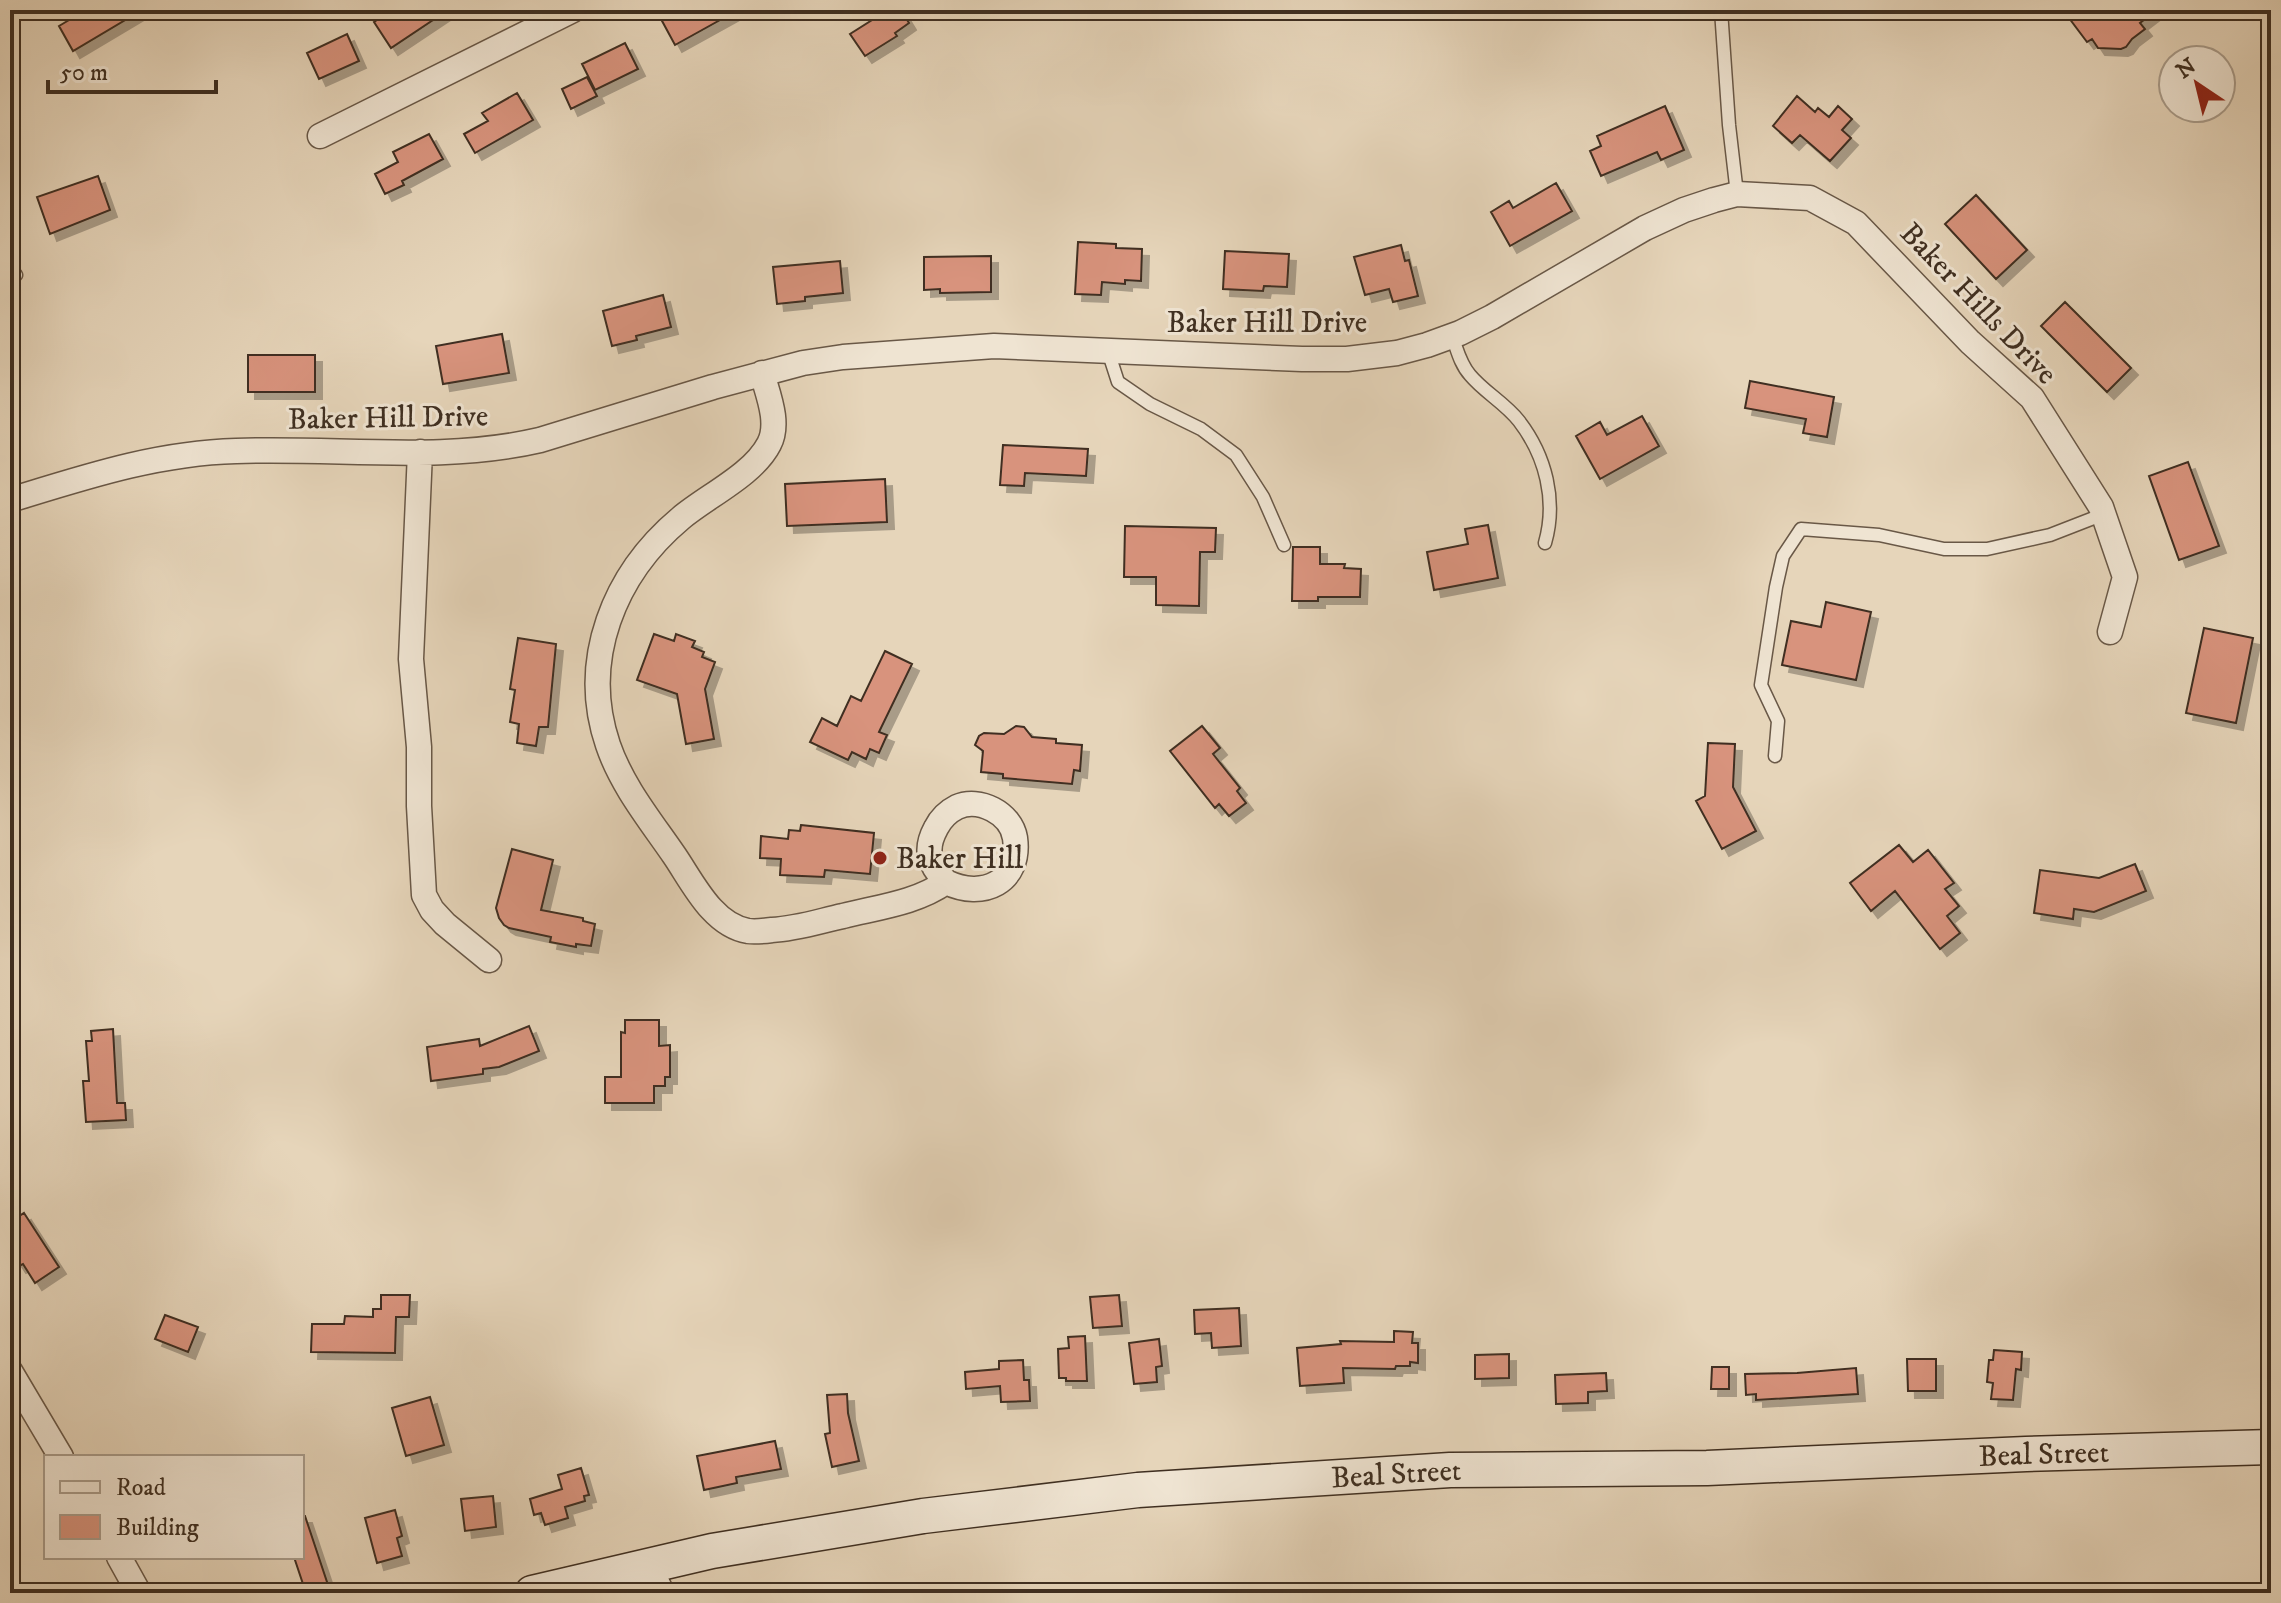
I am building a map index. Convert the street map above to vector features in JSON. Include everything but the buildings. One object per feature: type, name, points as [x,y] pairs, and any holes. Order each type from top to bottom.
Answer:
[{"type":"street","points":[[320,136],[573,10]]},
{"type":"street","name":"Baker Hill Drive","points":[[10,500],[120,466],[199,453],[485,450],[540,440],[803,363],[890,352],[994,346],[1347,359],[1397,353],[1452,336],[1492,317],[1645,228],[1684,210],[1737,194]]},
{"type":"street","name":"Baker Hills Drive","points":[[1737,194],[1810,198],[1856,223],[1970,342],[2032,398],[2104,514],[2125,577],[2110,632]]},
{"type":"street","points":[[762,373],[772,412],[773,432],[768,445],[741,474],[652,545],[632,571],[613,609],[602,638],[597,682],[601,721],[609,748],[627,786],[710,907],[729,923],[746,931],[787,929],[917,898],[946,882]]},
{"type":"street","points":[[420,452],[411,659],[419,747],[424,895],[445,924],[489,960]]},
{"type":"street","points":[[10,1371],[60,1455]]},
{"type":"street","name":"Beal Street","points":[[532,1593],[656,1579],[712,1551],[923,1516],[1138,1490],[1450,1470],[1707,1468],[2271,1447]]},
{"type":"street","points":[[120,1559],[139,1593]]},
{"type":"lane","points":[[1721,10],[1737,194]]},
{"type":"lane","points":[[1452,336],[1471,377],[1500,400],[1536,447],[1551,498],[1551,523],[1545,543]]},
{"type":"lane","points":[[1108,351],[1118,382],[1150,404],[1201,429],[1236,455],[1263,497],[1284,545]]},
{"type":"lane","points":[[1775,756],[1778,721],[1761,685],[1783,556],[1801,529],[1879,535],[1944,549],[1987,549],[2050,535],[2104,514]]},
{"type":"place","name":"Baker Hill","points":[[880,858]]}]
